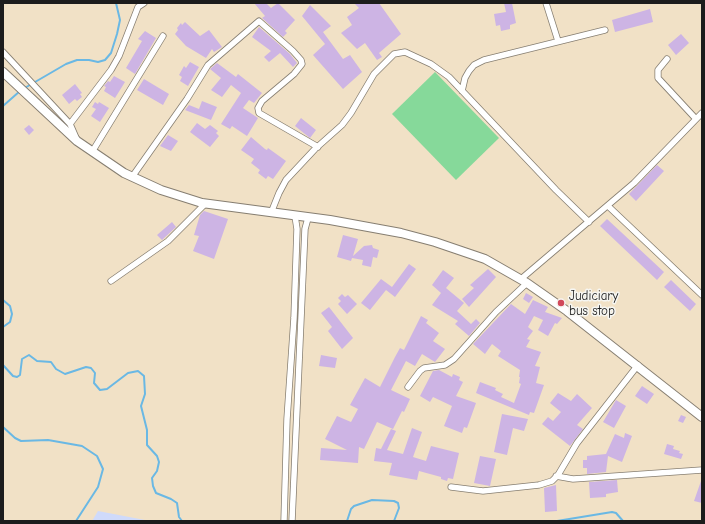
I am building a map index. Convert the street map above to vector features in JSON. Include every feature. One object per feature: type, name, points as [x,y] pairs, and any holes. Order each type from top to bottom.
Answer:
[{"type":"main road","points":[[3,72],[77,141],[92,152],[132,178],[183,198],[206,203],[401,233],[485,258],[524,281],[593,330],[702,417]]},
{"type":"street","points":[[70,124],[111,70],[119,56],[138,7],[144,3]]},
{"type":"street","points":[[546,3],[558,41]]},
{"type":"street","points":[[132,178],[187,100],[208,65],[260,21],[293,50],[301,60],[302,64],[294,74],[262,101],[258,108],[259,113],[318,147]]},
{"type":"street","points":[[462,91],[465,78],[474,65],[484,60],[605,30]]},
{"type":"street","points":[[92,152],[163,36]]},
{"type":"street","points":[[3,52],[70,124],[77,141]]},
{"type":"street","points":[[271,213],[278,193],[286,180],[342,125],[351,113],[374,74],[394,54],[405,52],[415,55],[449,77],[556,190],[589,222]]},
{"type":"street","points":[[667,59],[658,70],[658,78],[696,119]]},
{"type":"street","points":[[408,387],[417,374],[424,368],[445,365],[454,359],[524,281],[661,157],[702,113]]},
{"type":"street","points":[[111,281],[168,241],[206,203]]},
{"type":"street","points":[[608,206],[702,295]]},
{"type":"street","points":[[284,521],[287,420],[294,318],[297,229],[295,216]]},
{"type":"street","points":[[292,521],[306,229],[308,218]]},
{"type":"street","points":[[451,487],[483,491],[539,485],[552,481],[577,443],[638,366]]},
{"type":"street","points":[[556,476],[573,479],[702,470]]},
{"type":"shaded area","points":[[98,511],[150,521],[92,521]]},
{"type":"green space","points":[[435,72],[499,138],[456,180],[392,114]]},
{"type":"building","points":[[254,3],[266,3],[271,8],[278,3],[295,20],[285,31],[287,33],[283,37],[262,18],[265,16]]},
{"type":"building","points":[[354,3],[379,3],[401,34],[379,53],[382,57],[377,60],[365,43],[357,49],[341,33],[352,25],[347,17],[359,8]]},
{"type":"building","points":[[504,3],[512,3],[516,23],[510,25],[510,29],[501,31],[500,25],[496,26],[494,14],[506,12]]},
{"type":"building","points":[[310,5],[331,26],[323,32],[343,59],[350,55],[362,72],[343,89],[313,55],[325,44],[302,16]]},
{"type":"building","points":[[650,9],[653,22],[615,32],[612,20]]},
{"type":"building","points":[[185,22],[200,36],[209,30],[222,47],[214,52],[212,49],[206,58],[186,46],[175,34],[181,23],[182,25]]},
{"type":"building","points":[[259,27],[290,54],[297,63],[293,67],[280,53],[269,62],[264,57],[271,51],[252,37]]},
{"type":"building","points":[[145,31],[156,38],[135,74],[126,68],[142,41],[138,39]]},
{"type":"building","points":[[681,34],[689,43],[676,55],[668,45]]},
{"type":"building","points":[[190,62],[199,67],[188,86],[180,81],[182,77],[179,75],[184,66],[186,68]]},
{"type":"building","points":[[217,63],[236,77],[238,74],[262,93],[254,103],[249,100],[243,108],[258,118],[247,136],[232,126],[230,129],[221,124],[241,93],[231,85],[222,97],[211,90],[221,78],[210,69]]},
{"type":"building","points":[[114,76],[125,82],[115,98],[104,91],[106,87],[104,86],[108,81],[110,82]]},
{"type":"building","points":[[144,79],[169,94],[163,105],[137,90]]},
{"type":"building","points":[[75,84],[82,93],[80,94],[82,97],[77,101],[75,99],[69,104],[62,95]]},
{"type":"building","points":[[202,101],[217,107],[211,120],[185,110],[189,105],[199,109]]},
{"type":"building","points":[[95,102],[98,104],[99,102],[109,108],[100,122],[91,116],[96,109],[92,107]]},
{"type":"building","points":[[301,118],[316,130],[310,138],[295,126]]},
{"type":"building","points":[[197,123],[205,129],[210,125],[218,131],[216,133],[219,136],[210,147],[190,132]]},
{"type":"building","points":[[29,125],[34,130],[29,135],[24,129]]},
{"type":"building","points":[[168,135],[178,141],[171,151],[160,146]]},
{"type":"building","points":[[251,137],[265,149],[267,150],[268,148],[286,161],[273,179],[268,176],[266,179],[258,173],[260,170],[251,163],[254,159],[241,150]]},
{"type":"building","points":[[657,165],[664,171],[636,201],[629,194]]},
{"type":"building","points":[[204,211],[228,219],[214,259],[193,251],[199,236],[194,235],[200,215]]},
{"type":"building","points":[[607,219],[664,272],[657,280],[600,226]]},
{"type":"building","points":[[172,222],[176,227],[162,240],[157,235]]},
{"type":"building","points":[[343,235],[358,239],[353,256],[364,246],[372,245],[373,248],[379,250],[377,258],[373,257],[371,267],[362,265],[363,260],[352,258],[351,261],[337,257]]},
{"type":"building","points":[[409,264],[416,269],[395,297],[386,290],[370,310],[361,303],[381,279],[392,287]]},
{"type":"building","points":[[488,269],[496,277],[469,307],[462,299],[474,288],[470,285]]},
{"type":"building","points":[[443,270],[454,278],[446,288],[464,303],[457,311],[471,324],[476,319],[480,323],[469,336],[455,324],[458,321],[432,305],[441,293],[432,285]]},
{"type":"building","points":[[671,280],[696,304],[690,311],[664,287]]},
{"type":"building","points":[[526,293],[533,297],[529,303],[523,299]]},
{"type":"building","points":[[342,294],[345,297],[348,295],[357,304],[347,314],[338,304],[341,301],[338,298]]},
{"type":"building","points":[[533,300],[548,307],[545,312],[562,318],[557,324],[555,323],[548,336],[538,330],[543,320],[534,316],[528,327],[533,331],[527,339],[530,340],[526,347],[541,352],[535,366],[540,367],[536,383],[544,385],[534,413],[530,412],[529,415],[476,393],[480,382],[496,388],[495,390],[503,394],[501,397],[514,403],[521,384],[519,383],[520,370],[498,356],[501,351],[492,344],[485,354],[473,344],[511,304],[525,314]]},
{"type":"building","points":[[329,307],[353,338],[342,349],[328,331],[332,327],[321,313]]},
{"type":"building","points":[[421,316],[428,320],[426,323],[439,333],[433,341],[445,349],[435,362],[422,354],[415,366],[406,361],[391,390],[410,399],[393,429],[377,422],[364,449],[359,447],[358,463],[320,460],[321,448],[347,450],[325,439],[337,416],[351,422],[358,409],[350,405],[365,378],[380,387],[400,348],[404,350]]},
{"type":"building","points":[[321,355],[337,358],[335,368],[319,366]]},
{"type":"building","points":[[439,370],[452,377],[453,374],[460,377],[459,380],[463,382],[456,396],[476,403],[467,428],[464,427],[462,433],[444,426],[452,406],[433,397],[430,402],[420,396],[433,371]]},
{"type":"building","points":[[642,386],[654,394],[647,404],[635,396]]},
{"type":"building","points":[[558,393],[571,401],[577,394],[592,408],[577,425],[583,429],[570,446],[542,424],[548,417],[553,421],[561,412],[550,403]]},
{"type":"building","points":[[616,400],[626,406],[614,428],[603,422]]},
{"type":"building","points":[[502,414],[528,419],[524,431],[513,428],[507,455],[494,452]]},
{"type":"building","points":[[681,415],[686,417],[683,423],[678,421]]},
{"type":"building","points":[[412,428],[422,432],[413,457],[426,461],[431,446],[459,453],[453,479],[448,478],[447,481],[441,479],[441,477],[419,471],[417,480],[389,475],[392,463],[374,461],[376,448],[381,449],[391,429],[396,431],[387,450],[403,454]]},
{"type":"building","points":[[625,433],[632,436],[622,462],[608,456],[606,472],[587,474],[587,468],[583,468],[583,460],[587,460],[587,456],[606,454],[615,434],[624,438]]},
{"type":"building","points":[[667,444],[674,446],[673,449],[680,451],[679,453],[683,454],[681,459],[664,454]]},
{"type":"building","points":[[480,456],[496,459],[490,486],[474,483]]},
{"type":"building","points":[[617,480],[618,492],[606,494],[606,497],[590,498],[589,482]]},
{"type":"building","points":[[702,481],[702,503],[694,501]]},
{"type":"building","points":[[556,485],[557,511],[545,512],[544,488]]},
{"type":"waterway","points":[[23,89],[66,64],[77,60],[98,62],[105,60],[111,53],[120,20],[116,3]]},
{"type":"waterway","points":[[3,106],[20,91]]},
{"type":"waterway","points":[[3,300],[10,306],[12,314],[10,322],[3,327]]},
{"type":"waterway","points":[[3,365],[13,376],[17,377],[20,375],[22,359],[29,355],[37,361],[51,362],[56,369],[65,374],[86,367],[91,368],[95,373],[94,383],[100,390],[107,389],[128,373],[138,371],[144,376],[145,394],[141,406],[147,430],[147,445],[157,456],[159,462],[157,471],[152,478],[153,486],[156,493],[177,503],[179,517],[182,521]]},
{"type":"waterway","points":[[3,427],[15,438],[21,441],[48,440],[82,446],[97,456],[103,469],[98,487],[76,521]]},
{"type":"waterway","points":[[347,521],[351,509],[354,506],[372,500],[394,501],[398,503],[399,508],[394,521]]},
{"type":"waterway","points":[[557,521],[612,512],[616,513],[623,521]]},
{"type":"place","name":"Judiciary bus stop","points":[[561,303]]}]
